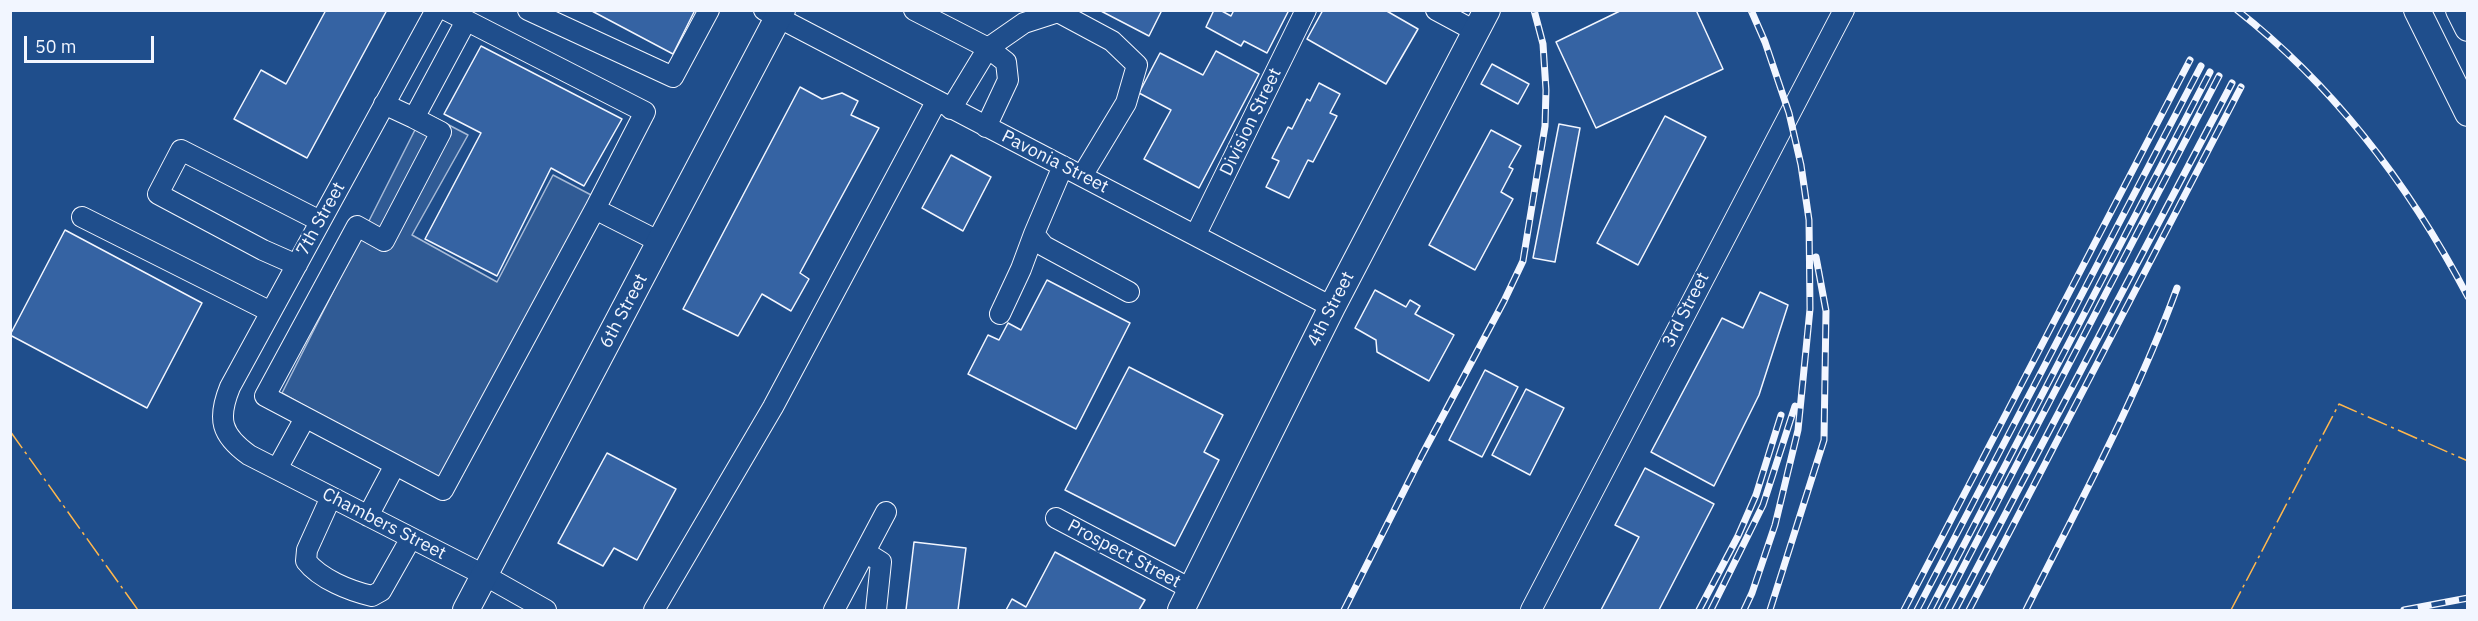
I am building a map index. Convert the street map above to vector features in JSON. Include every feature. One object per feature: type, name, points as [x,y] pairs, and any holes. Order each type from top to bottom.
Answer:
[{"type":"main road","points":[[2417,10],[2459,76],[2466,106]]},
{"type":"main road","points":[[2459,10],[2468,28]]},
{"type":"main road","name":"6th Street","points":[[466,610],[660,242],[775,13]]},
{"type":"main road","name":"4th Street","points":[[1186,600],[1332,307],[1481,21]]},
{"type":"street","name":"7th Street","points":[[225,433],[224,402],[436,10]]},
{"type":"street","points":[[384,104],[441,132],[384,241],[357,226],[265,396],[443,490],[645,112],[446,10]]},
{"type":"street","points":[[528,10],[673,77],[709,10]]},
{"type":"street","points":[[914,10],[988,48],[1006,62],[1008,80],[986,127]]},
{"type":"street","name":"Division Street","points":[[1196,234],[1306,10]]},
{"type":"street","points":[[1436,10],[1481,21]]},
{"type":"street","name":"3rd Street","points":[[1530,610],[1844,10]]},
{"type":"street","points":[[654,610],[773,407],[944,105],[988,48],[1024,23],[1058,12],[1112,41],[1137,65],[1126,103],[1082,176]]},
{"type":"street","name":"Pavonia Street","points":[[775,13],[944,105],[1196,234],[1332,307]]},
{"type":"street","points":[[414,118],[466,21]]},
{"type":"street","points":[[297,265],[262,250],[158,194],[181,150],[320,221]]},
{"type":"street","points":[[1000,314],[1063,166]]},
{"type":"street","points":[[595,208],[660,242]]},
{"type":"street","points":[[82,217],[302,324]]},
{"type":"street","points":[[1034,234],[1044,246],[1129,292]]},
{"type":"street","points":[[277,469],[305,418]]},
{"type":"street","name":"Chambers Street","points":[[225,433],[249,455],[484,575],[546,610]]},
{"type":"street","points":[[368,516],[395,465]]},
{"type":"street","points":[[331,497],[308,550],[306,561],[313,571],[358,593],[372,596],[381,591],[411,538]]},
{"type":"street","points":[[834,610],[886,512]]},
{"type":"street","name":"Prospect Street","points":[[1056,518],[1186,600]]},
{"type":"street","points":[[865,552],[881,562],[876,610]]},
{"type":"shaded area","points":[[424,112],[468,135],[412,235],[497,282],[553,175],[595,197],[439,482],[282,393]]},
{"type":"building","points":[[326,10],[387,10],[307,158],[234,119],[261,70],[286,84]]},
{"type":"building","points":[[590,10],[695,10],[673,54]]},
{"type":"building","points":[[1099,10],[1162,10],[1149,36]]},
{"type":"building","points":[[1214,10],[1220,10],[1231,16],[1234,10],[1289,10],[1267,53],[1244,41],[1241,46],[1206,27]]},
{"type":"building","points":[[1323,10],[1385,10],[1418,29],[1386,84],[1307,39]]},
{"type":"building","points":[[1622,10],[1696,10],[1723,69],[1596,128],[1556,42]]},
{"type":"building","points":[[481,46],[622,119],[584,186],[551,168],[497,276],[425,239],[481,133],[444,114]]},
{"type":"building","points":[[1216,51],[1259,74],[1199,188],[1144,159],[1171,110],[1139,93],[1160,53],[1203,75]]},
{"type":"building","points":[[1492,64],[1529,84],[1518,104],[1481,84]]},
{"type":"building","points":[[1319,83],[1340,94],[1330,113],[1337,116],[1313,162],[1308,160],[1289,198],[1266,187],[1279,161],[1272,158],[1288,127],[1292,129],[1307,99],[1310,101]]},
{"type":"building","points":[[800,87],[822,99],[842,93],[858,101],[851,115],[879,128],[800,273],[809,279],[791,311],[762,294],[738,336],[683,309]]},
{"type":"building","points":[[1665,116],[1706,137],[1638,265],[1597,243]]},
{"type":"building","points":[[1559,124],[1580,128],[1555,262],[1533,258]]},
{"type":"building","points":[[1491,130],[1521,146],[1509,167],[1513,169],[1501,192],[1513,199],[1475,270],[1429,245]]},
{"type":"building","points":[[951,155],[991,177],[963,231],[922,208]]},
{"type":"building","points":[[65,230],[202,303],[147,408],[10,335]]},
{"type":"building","points":[[1047,280],[1130,323],[1076,429],[968,374],[988,335],[999,340],[1008,323],[1021,330]]},
{"type":"building","points":[[1375,290],[1406,307],[1410,300],[1420,306],[1415,314],[1454,335],[1429,381],[1377,352],[1376,340],[1355,328]]},
{"type":"building","points":[[1760,292],[1788,305],[1759,395],[1714,486],[1651,452],[1722,318],[1743,328]]},
{"type":"building","points":[[1129,367],[1223,415],[1204,452],[1219,460],[1175,546],[1065,490]]},
{"type":"building","points":[[1485,370],[1518,387],[1482,457],[1449,440]]},
{"type":"building","points":[[1526,389],[1564,408],[1530,475],[1492,455]]},
{"type":"building","points":[[607,453],[676,489],[637,560],[614,548],[603,566],[558,543]]},
{"type":"building","points":[[1645,468],[1714,504],[1659,610],[1601,610],[1639,537],[1615,525]]},
{"type":"building","points":[[914,542],[966,548],[958,610],[906,610]]},
{"type":"building","points":[[1055,552],[1145,600],[1139,610],[1006,610],[1012,599],[1026,607]]},
{"type":"railway","points":[[1344,610],[1523,261],[1545,126],[1546,90],[1543,44],[1534,10]]},
{"type":"railway","points":[[1744,610],[1775,525],[1798,430],[1810,309],[1809,220],[1801,165],[1789,113],[1765,42],[1751,10]]},
{"type":"railway","points":[[2237,10],[2306,72],[2368,142],[2422,217],[2468,297]]},
{"type":"railway","points":[[1904,610],[2190,60]]},
{"type":"railway","points":[[1917,610],[2201,66]]},
{"type":"railway","points":[[1930,610],[2210,72]]},
{"type":"railway","points":[[1941,610],[2219,76]]},
{"type":"railway","points":[[1955,610],[2232,83]]},
{"type":"railway","points":[[1969,610],[2241,87]]},
{"type":"railway","points":[[1770,610],[1824,440],[1826,311],[1816,257]]},
{"type":"railway","points":[[2026,610],[2125,411],[2177,288]]},
{"type":"railway","points":[[1711,610],[1763,505],[1795,406]]},
{"type":"railway","points":[[1699,610],[1738,536],[1756,495],[1781,415]]},
{"type":"railway","points":[[2404,610],[2468,598]]},
{"type":"power","points":[[2231,610],[2339,404],[2468,461]]},
{"type":"power","points":[[10,431],[138,610]]}]
